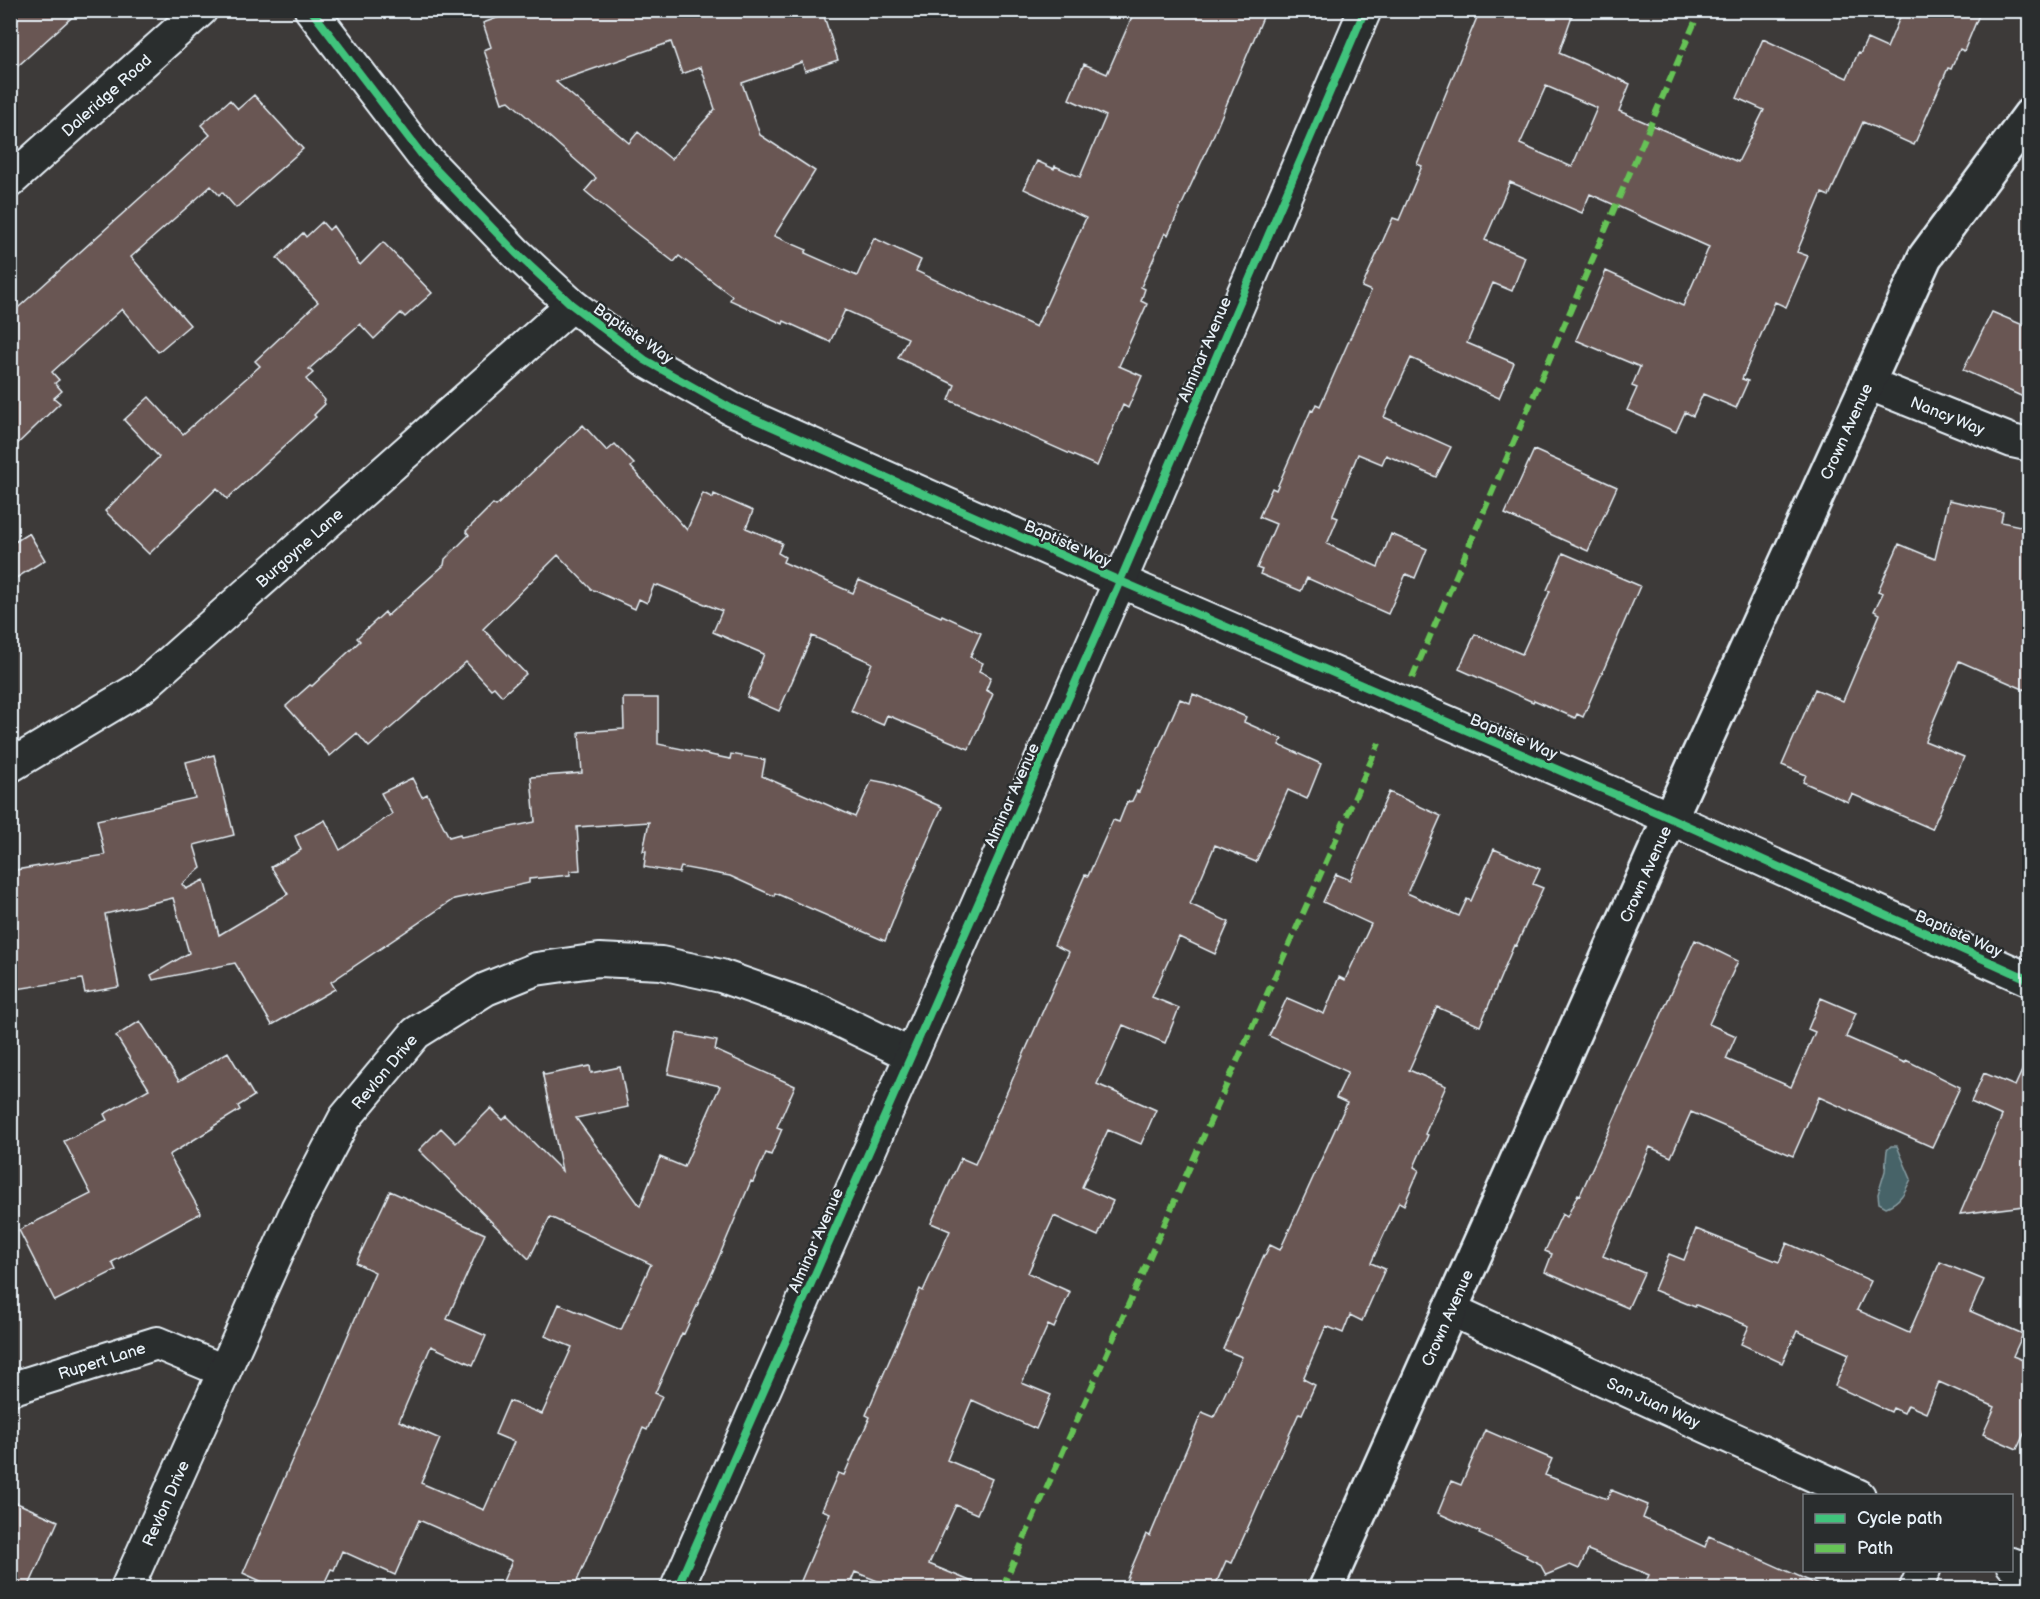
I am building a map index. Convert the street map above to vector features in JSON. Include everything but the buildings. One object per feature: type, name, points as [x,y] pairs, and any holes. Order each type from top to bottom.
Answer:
[{"type":"street","name":"Daleridge Road","points":[[10,181],[201,10]]},
{"type":"street","name":"Baptiste Way","points":[[311,10],[422,155],[516,253],[572,305],[645,360],[732,409],[1120,581],[1670,818],[2030,980]]},
{"type":"street","name":"Alminar Avenue","points":[[677,1588],[1120,581],[1365,10]]},
{"type":"street","name":"Crown Avenue","points":[[1326,1588],[1449,1309],[1925,257],[2030,115]]},
{"type":"street","name":"Burgoyne Lane","points":[[10,766],[142,687],[572,305]]},
{"type":"street","name":"Nancy Way","points":[[1867,383],[2012,441],[2030,445]]},
{"type":"street","name":"Revlon Drive","points":[[127,1588],[297,1209],[345,1118],[416,1034],[486,989],[536,969],[599,960],[661,963],[721,976],[818,1010],[911,1055]]},
{"type":"street","name":"San Juan Way","points":[[1449,1309],[1855,1494]]},
{"type":"street","name":"Rupert Lane","points":[[10,1389],[157,1343],[224,1371]]},
{"type":"street","points":[[2013,1564],[2030,1572]]},
{"type":"street","points":[[1916,1588],[1923,1572]]},
{"type":"water","points":[[1891,1146],[1897,1146],[1911,1179],[1902,1196],[1886,1207],[1879,1203],[1878,1194],[1885,1171],[1887,1150]]},
{"type":"marked path","points":[[1412,678],[1700,10]]},
{"type":"marked path","points":[[1002,1588],[1379,743]]},
{"type":"cycle path","points":[[311,10],[422,155],[516,253],[572,305],[645,360],[732,409],[1120,581],[1670,818],[2030,980]]},
{"type":"cycle path","points":[[677,1588],[1120,581],[1365,10]]}]
